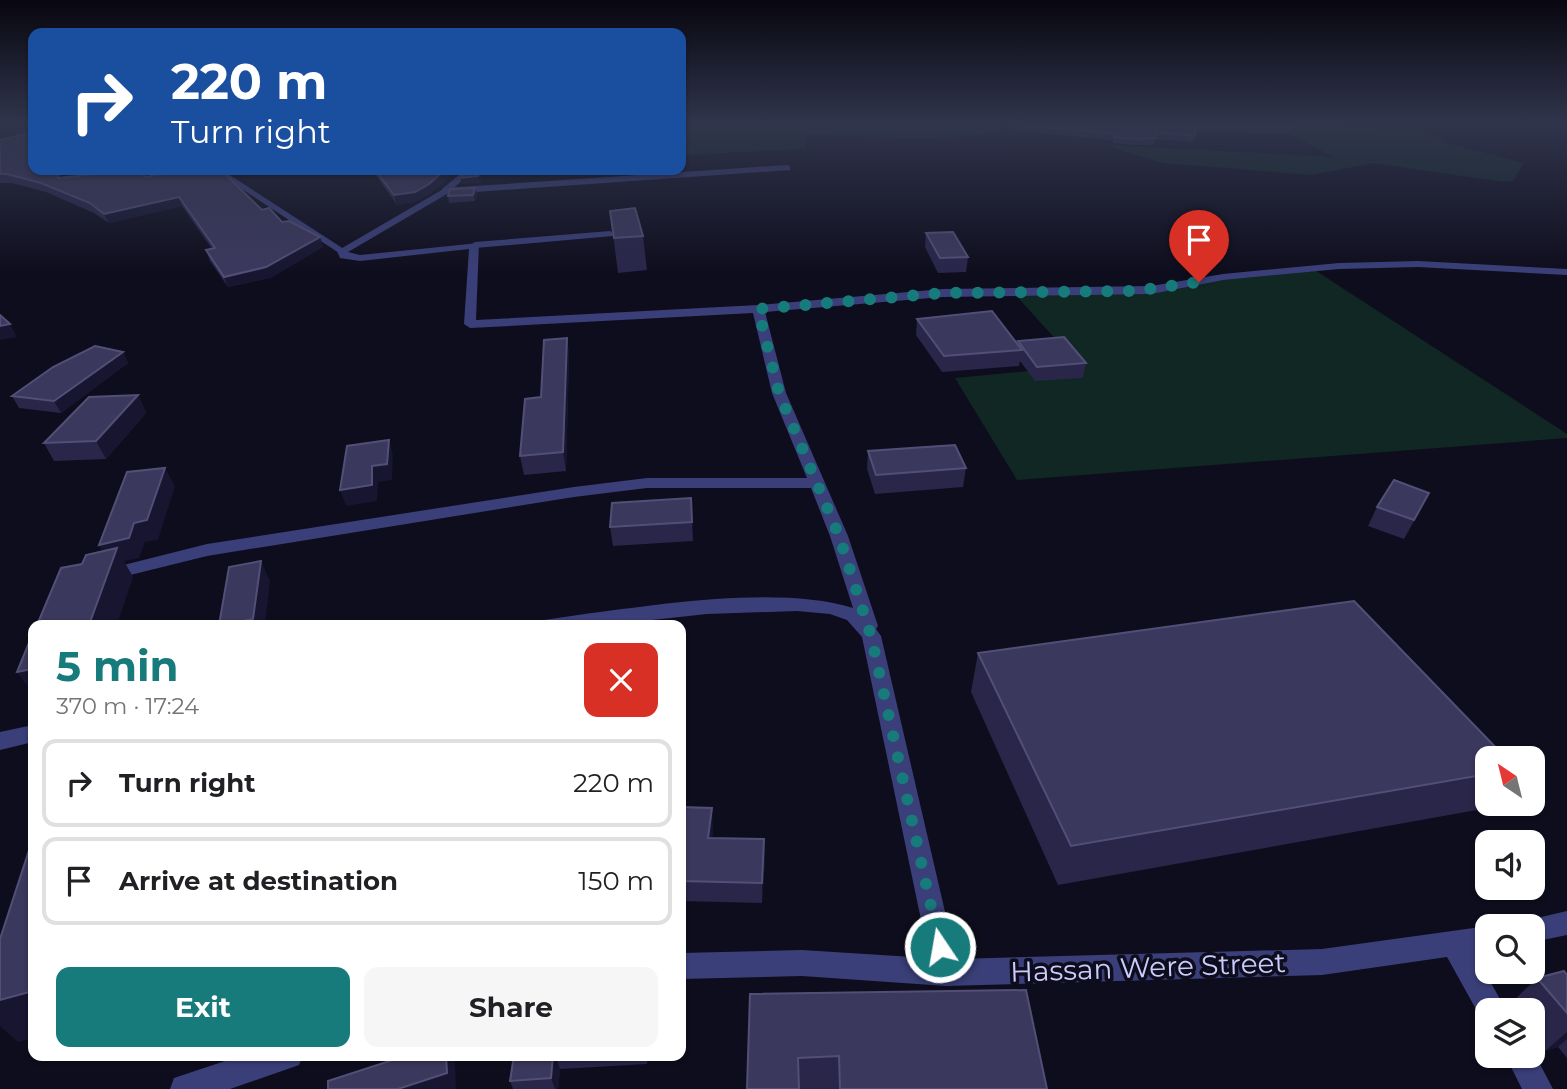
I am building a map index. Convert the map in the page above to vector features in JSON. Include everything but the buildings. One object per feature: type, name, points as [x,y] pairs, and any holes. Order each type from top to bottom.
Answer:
[{"type":"street","points":[[728,173],[445,191],[342,251],[344,256],[360,258],[475,245],[470,324],[758,309],[943,293],[1151,290],[1223,277],[1339,265],[1418,264],[1567,272]]},
{"type":"street","points":[[758,309],[779,393],[839,536],[871,636],[946,973]]},
{"type":"street","points":[[84,580],[207,550],[574,492],[647,483],[818,483]]},
{"type":"street","points":[[589,620],[784,604],[832,608],[855,615],[871,636]]},
{"type":"street","points":[[0,741],[28,735]]},
{"type":"street","points":[[1545,928],[1567,923]]},
{"type":"street","name":"Hassan Were Street","points":[[686,966],[802,963],[946,973],[1322,962],[1475,941]]},
{"type":"street","points":[[1455,945],[1485,998]]},
{"type":"street","points":[[186,1089],[271,1061]]},
{"type":"street","points":[[1526,1068],[1538,1089]]},
{"type":"lane","points":[[225,175],[342,251]]},
{"type":"lane","points":[[445,191],[464,175]]},
{"type":"lane","points":[[475,245],[610,234]]},
{"type":"green space","points":[[1284,173],[1322,173],[1311,175]]},
{"type":"green space","points":[[1441,173],[1518,173],[1513,181]]},
{"type":"green space","points":[[1310,267],[1567,434],[1567,438],[1017,480],[955,378],[1080,366],[1012,291],[1121,291]]},
{"type":"route","points":[[940,947],[871,636],[839,536],[779,393],[758,309],[943,293],[1046,290],[1119,292],[1199,282]]}]
